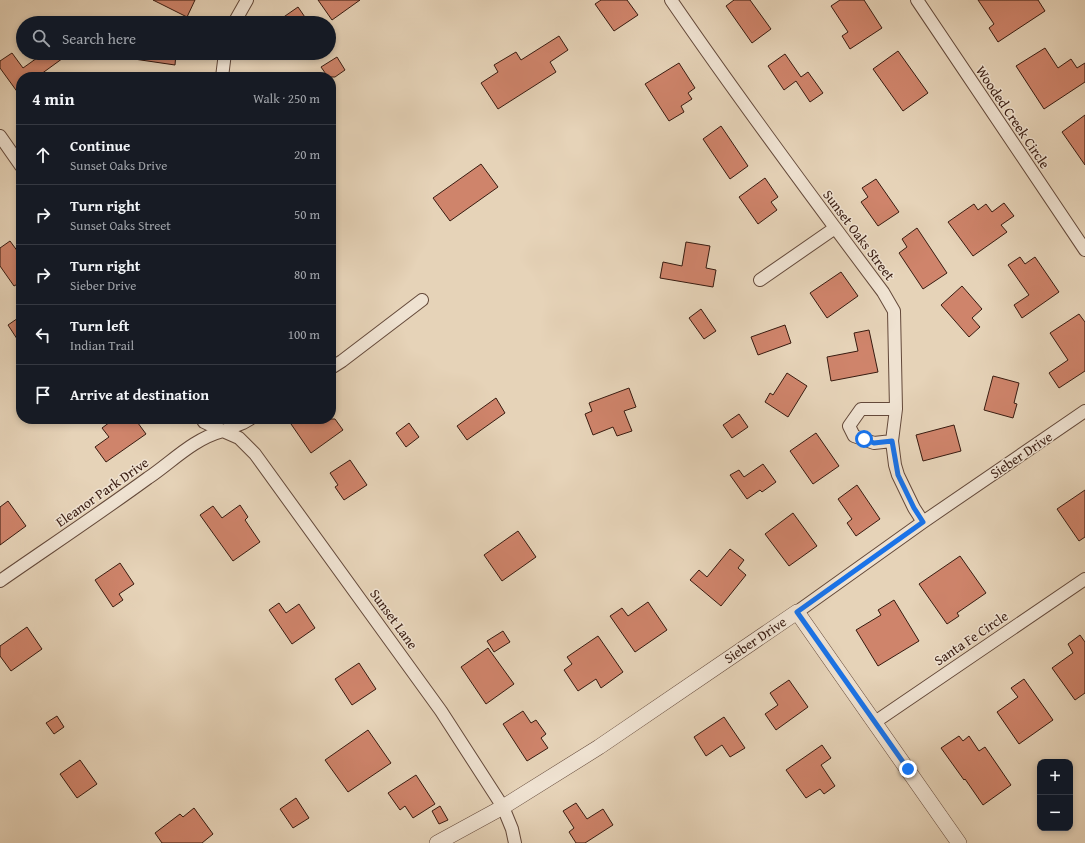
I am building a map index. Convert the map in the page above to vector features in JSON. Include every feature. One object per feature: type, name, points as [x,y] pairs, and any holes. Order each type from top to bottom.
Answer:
[{"type":"street","points":[[238,16],[247,0]]},
{"type":"street","name":"Sunset Oaks Street","points":[[671,0],[787,165],[883,292],[894,311],[896,410],[892,441],[898,475],[914,508],[923,522]]},
{"type":"street","name":"Wooded Creek Circle","points":[[917,0],[1085,250]]},
{"type":"street","points":[[223,72],[224,60]]},
{"type":"street","points":[[0,136],[16,159]]},
{"type":"street","points":[[760,280],[835,228]]},
{"type":"street","points":[[336,365],[422,300]]},
{"type":"street","points":[[892,441],[874,443],[854,436],[849,426],[861,409],[896,410]]},
{"type":"street","name":"Sieber Drive","points":[[438,843],[504,807],[599,747],[797,612],[923,522],[1085,411]]},
{"type":"street","name":"Sunset Lane","points":[[208,424],[239,438],[255,454],[441,711],[504,807],[512,829],[515,843]]},
{"type":"street","points":[[223,431],[240,424]]},
{"type":"street","name":"Eleanor Park Drive","points":[[0,581],[150,477],[191,444],[210,434],[223,431]]},
{"type":"street","name":"Santa Fe Circle","points":[[875,722],[1085,579]]},
{"type":"street","points":[[797,612],[960,843]]},
{"type":"building","points":[[153,0],[195,0],[187,16]]},
{"type":"building","points":[[318,0],[360,0],[336,17],[329,16]]},
{"type":"building","points":[[601,0],[627,0],[638,15],[614,31],[595,4]]},
{"type":"building","points":[[734,0],[750,0],[771,29],[752,43],[726,6]]},
{"type":"building","points":[[840,0],[864,0],[882,28],[850,49],[842,36],[848,32],[831,6]]},
{"type":"building","points":[[978,0],[1038,0],[1045,11],[998,42],[989,28],[994,24]]},
{"type":"building","points":[[298,7],[304,16],[285,16]]},
{"type":"building","points":[[559,36],[568,50],[550,62],[556,72],[498,109],[481,83],[498,72],[494,65],[516,52],[521,60]]},
{"type":"building","points":[[1045,48],[1058,68],[1071,59],[1077,68],[1085,63],[1085,82],[1044,109],[1016,66]]},
{"type":"building","points":[[898,51],[928,93],[903,111],[873,69]]},
{"type":"building","points":[[12,53],[23,68],[34,60],[60,60],[44,72],[16,72],[16,90],[0,68],[0,61]]},
{"type":"building","points":[[785,54],[801,77],[808,72],[823,93],[810,102],[796,81],[784,90],[768,66]]},
{"type":"building","points":[[336,58],[345,70],[336,76],[336,72],[324,72],[321,67],[332,60],[336,60]]},
{"type":"building","points":[[141,60],[175,60],[175,65]]},
{"type":"building","points":[[679,63],[695,88],[688,93],[692,99],[681,106],[684,112],[669,121],[645,84]]},
{"type":"building","points":[[1085,115],[1085,165],[1062,132]]},
{"type":"building","points":[[721,126],[748,166],[730,179],[703,139]]},
{"type":"building","points":[[481,164],[498,187],[450,221],[433,198]]},
{"type":"building","points":[[765,178],[778,197],[771,202],[777,210],[758,224],[739,197]]},
{"type":"building","points":[[876,179],[899,212],[878,226],[861,202],[868,197],[862,188]]},
{"type":"building","points":[[1004,203],[1014,216],[1001,225],[1007,232],[973,256],[948,222],[974,204],[978,210],[986,204],[992,212]]},
{"type":"building","points":[[917,228],[947,273],[923,289],[899,253],[907,247],[902,239]]},
{"type":"building","points":[[10,241],[16,249],[16,285],[14,286],[0,266],[0,248]]},
{"type":"building","points":[[686,242],[710,246],[706,268],[716,270],[713,287],[660,278],[663,262],[682,266]]},
{"type":"building","points":[[1020,257],[1025,264],[1035,257],[1059,292],[1022,318],[1014,305],[1029,295],[1008,265]]},
{"type":"building","points":[[841,272],[858,296],[827,318],[810,293]]},
{"type":"building","points":[[962,286],[982,309],[972,318],[980,327],[969,337],[941,305]]},
{"type":"building","points":[[701,309],[716,331],[704,339],[689,318]]},
{"type":"building","points":[[1079,314],[1085,322],[1085,371],[1059,388],[1049,373],[1068,360],[1050,333]]},
{"type":"building","points":[[16,319],[16,337],[8,325]]},
{"type":"building","points":[[785,325],[791,343],[758,355],[751,337]]},
{"type":"building","points":[[869,330],[878,372],[831,381],[827,357],[858,351],[854,333]]},
{"type":"building","points":[[787,373],[807,386],[788,417],[765,402],[770,393],[773,395]]},
{"type":"building","points":[[993,376],[1019,383],[1014,403],[1017,404],[1013,418],[984,410]]},
{"type":"building","points":[[629,388],[636,407],[624,411],[632,431],[617,436],[613,427],[593,435],[585,414],[592,411],[589,403]]},
{"type":"building","points":[[496,398],[505,413],[467,440],[457,426]]},
{"type":"building","points":[[739,414],[748,427],[732,438],[723,425]]},
{"type":"building","points":[[336,420],[343,430],[311,453],[291,424],[336,424]]},
{"type":"building","points":[[409,423],[419,437],[406,447],[396,433]]},
{"type":"building","points":[[107,424],[139,424],[146,434],[106,462],[95,447],[109,437],[102,428]]},
{"type":"building","points":[[954,425],[961,451],[923,461],[916,435]]},
{"type":"building","points":[[816,433],[839,466],[813,484],[790,451]]},
{"type":"building","points":[[350,460],[367,485],[344,500],[335,487],[338,485],[330,473]]},
{"type":"building","points":[[763,464],[776,482],[762,492],[760,490],[747,499],[730,475],[739,470],[744,477]]},
{"type":"building","points":[[857,485],[880,519],[856,536],[847,523],[852,519],[838,499]]},
{"type":"building","points":[[1085,490],[1085,537],[1079,541],[1057,509]]},
{"type":"building","points":[[8,501],[26,526],[0,545],[0,507]]},
{"type":"building","points":[[240,505],[248,517],[245,520],[260,542],[233,561],[200,515],[213,506],[222,518]]},
{"type":"building","points":[[793,513],[817,546],[789,566],[765,534]]},
{"type":"building","points":[[518,531],[536,557],[502,581],[484,555]]},
{"type":"building","points":[[730,549],[744,560],[738,568],[746,575],[721,606],[690,580],[699,570],[707,577]]},
{"type":"building","points":[[960,556],[986,593],[957,613],[959,616],[947,624],[919,584]]},
{"type":"building","points":[[120,563],[134,584],[119,594],[123,600],[113,607],[95,580]]},
{"type":"building","points":[[894,600],[919,641],[878,666],[856,630],[881,615],[878,610]]},
{"type":"building","points":[[648,602],[667,630],[635,652],[610,616],[622,608],[628,616]]},
{"type":"building","points":[[279,603],[286,613],[299,604],[315,628],[292,644],[269,610]]},
{"type":"building","points":[[27,627],[42,649],[11,671],[0,656],[0,646]]},
{"type":"building","points":[[503,631],[510,642],[494,652],[487,641]]},
{"type":"building","points":[[1080,635],[1085,642],[1085,693],[1075,700],[1052,668],[1073,653],[1068,644]]},
{"type":"building","points":[[598,636],[623,672],[601,688],[596,679],[578,691],[564,670],[572,664],[567,657]]},
{"type":"building","points":[[488,648],[514,684],[486,704],[461,667]]},
{"type":"building","points":[[359,663],[376,689],[352,705],[335,679]]},
{"type":"building","points":[[1024,679],[1053,720],[1019,744],[997,712],[1018,697],[1011,688]]},
{"type":"building","points":[[789,680],[808,707],[776,730],[765,714],[778,705],[770,693]]},
{"type":"building","points":[[523,711],[531,723],[536,720],[546,734],[541,738],[548,748],[527,761],[503,724]]},
{"type":"building","points":[[57,716],[64,727],[54,734],[46,723]]},
{"type":"building","points":[[724,717],[745,748],[730,757],[722,745],[706,756],[694,737]]},
{"type":"building","points":[[368,730],[391,763],[348,792],[325,760]]},
{"type":"building","points":[[959,736],[963,741],[969,736],[979,751],[985,747],[1011,785],[983,805],[941,748]]},
{"type":"building","points":[[822,745],[831,758],[821,765],[835,786],[824,794],[820,789],[806,798],[786,770]]},
{"type":"building","points":[[80,760],[97,784],[77,798],[60,774]]},
{"type":"building","points":[[416,775],[435,804],[413,818],[405,806],[400,810],[388,793]]},
{"type":"building","points":[[296,798],[309,818],[293,828],[280,809]]},
{"type":"building","points":[[576,803],[587,819],[603,809],[613,825],[585,843],[576,843],[569,832],[574,828],[563,811]]},
{"type":"building","points":[[440,806],[448,820],[439,824],[432,811]]},
{"type":"building","points":[[194,808],[213,834],[202,843],[162,843],[155,833],[180,814],[183,817]]},
{"type":"route","points":[[864,439],[874,443],[892,441],[895,465],[898,475],[914,508],[923,522],[797,612],[908,769]]}]
